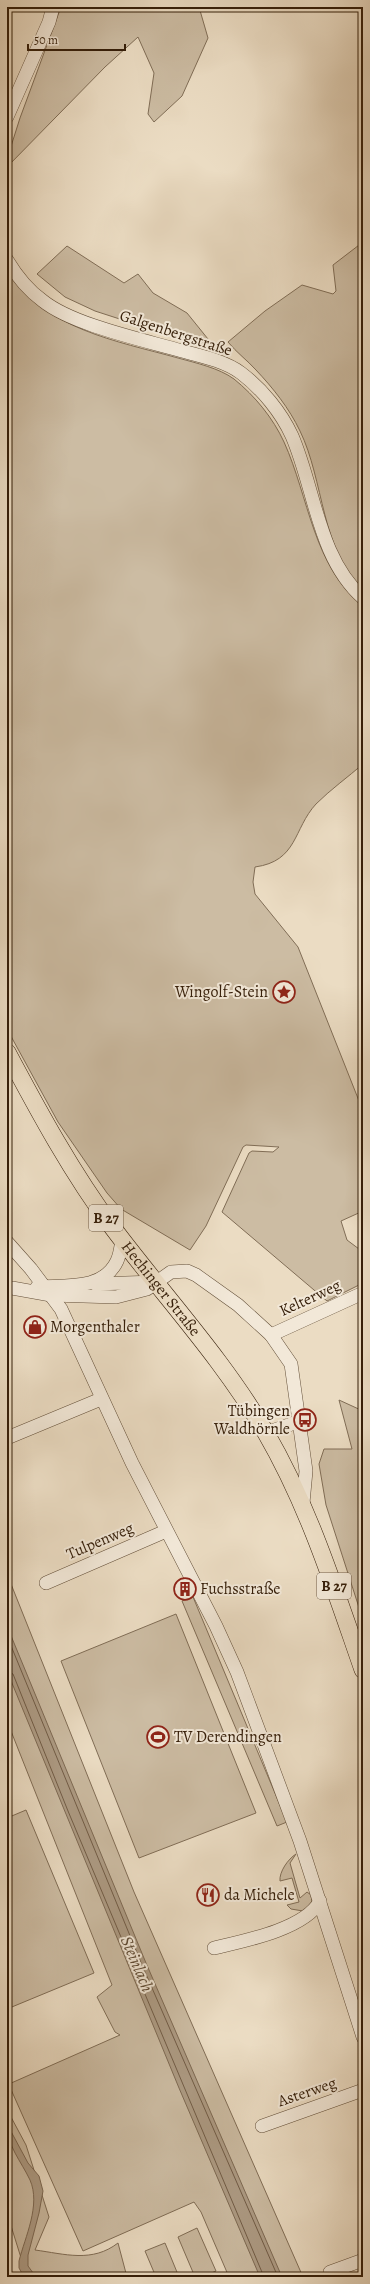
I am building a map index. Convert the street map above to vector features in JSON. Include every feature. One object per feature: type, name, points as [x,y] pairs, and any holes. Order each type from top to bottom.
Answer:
[{"type":"main road","name":"Hechinger Straße","points":[[7,1052],[76,1173],[122,1240],[229,1377],[266,1433],[303,1504],[363,1670]]},
{"type":"street","points":[[7,116],[53,7]]},
{"type":"street","name":"Galgenbergstraße","points":[[7,260],[16,275],[43,302],[66,314],[126,335],[208,358],[240,372],[265,395],[281,417],[292,437],[328,545],[339,570],[352,588],[363,598]]},
{"type":"street","points":[[88,1284],[105,1277],[118,1261],[122,1240]]},
{"type":"street","points":[[7,1242],[61,1309],[101,1398],[166,1531],[216,1626],[237,1672],[300,1841],[363,2037]]},
{"type":"street","name":"Hechinger Straße","points":[[156,1282],[171,1272],[187,1271],[196,1274],[238,1305],[271,1335],[291,1364],[307,1479],[303,1504]]},
{"type":"street","points":[[47,1291],[88,1284],[156,1282]]},
{"type":"street","points":[[9,1288],[116,1297],[147,1290],[156,1282]]},
{"type":"street","name":"Kelterweg","points":[[271,1335],[363,1293]]},
{"type":"street","points":[[7,1438],[101,1398]]},
{"type":"street","points":[[266,1433],[300,1421]]},
{"type":"street","name":"Tulpenweg","points":[[46,1583],[166,1531]]},
{"type":"street","points":[[214,1948],[256,1937],[288,1925],[311,1913],[320,1901]]},
{"type":"street","name":"Asterweg","points":[[262,2126],[363,2090]]},
{"type":"street","points":[[330,2272],[363,2260]]},
{"type":"shaded area","points":[[61,7],[131,7],[133,10],[137,7],[199,7],[208,38],[182,96],[154,122],[148,114],[154,73],[138,37],[105,67],[7,167],[7,159],[20,118]]},
{"type":"shaded area","points":[[363,242],[363,590],[349,574],[339,556],[331,535],[308,450],[296,423],[286,406],[253,366],[228,342],[265,311],[302,285],[333,294],[336,291],[333,265]]},
{"type":"shaded area","points":[[67,246],[124,283],[138,274],[153,293],[187,313],[208,339],[200,345],[95,311],[65,297],[37,274]]},
{"type":"shaded area","points":[[7,271],[22,291],[41,307],[61,320],[107,338],[214,369],[228,375],[242,386],[263,408],[280,433],[293,463],[314,530],[333,572],[346,590],[363,606],[363,764],[316,804],[287,851],[269,864],[255,867],[253,882],[255,894],[298,947],[363,1111],[363,1211],[341,1221],[347,1240],[359,1249],[363,1248],[363,1283],[327,1301],[222,1212],[249,1153],[252,1151],[273,1152],[279,1147],[246,1145],[243,1147],[206,1226],[190,1250],[121,1209],[107,1193],[58,1122],[7,1029]]},
{"type":"shaded area","points":[[339,1400],[363,1411],[363,1620],[326,1505],[319,1464],[324,1449],[352,1449]]},
{"type":"shaded area","points":[[7,1574],[134,1892],[303,2277],[229,2277],[201,2212],[194,2202],[83,2251],[9,2085],[11,2117],[26,2145],[49,2217],[35,2250],[78,2256],[98,2253],[118,2243],[127,2277],[27,2277],[7,2213],[7,2073],[9,2084],[120,2035],[115,2032],[97,1997],[112,1985],[7,1721]]},
{"type":"shaded area","points":[[193,1597],[287,1822],[277,1826],[182,1601]]},
{"type":"shaded area","name":"TV Derendingen","points":[[176,1614],[256,1813],[139,1858],[61,1661]]},
{"type":"shaded area","points":[[26,1810],[94,1973],[7,2009],[7,1818]]},
{"type":"shaded area","points":[[296,1854],[290,1863],[300,1898],[307,1892],[311,1895],[312,1902],[303,1911],[291,1909],[287,1905],[299,1902],[292,1878],[280,1881],[281,1874],[285,1866]]},
{"type":"shaded area","points":[[197,2228],[216,2271],[202,2277],[195,2277],[178,2237]]},
{"type":"shaded area","points":[[165,2243],[179,2277],[156,2277],[145,2251]]},
{"type":"water","name":"Steinlach","points":[[7,1626],[146,1963],[282,2277],[260,2277],[179,2088],[7,1671]]},
{"type":"water","points":[[7,2124],[28,2163],[39,2176],[43,2191],[28,2255],[28,2266],[36,2277],[24,2277],[19,2268],[19,2261],[31,2221],[34,2200],[30,2180],[9,2139]]},
{"type":"place","name":"Wingolf-Stein","points":[[284,992]]},
{"type":"place","name":"Morgenthaler","points":[[35,1327]]},
{"type":"place","name":"Tübingen Waldhörnle","points":[[305,1420]]},
{"type":"place","name":"Fuchsstraße","points":[[185,1589]]},
{"type":"place","name":"TV Derendingen","points":[[158,1737]]},
{"type":"place","name":"da Michele","points":[[208,1895]]}]
